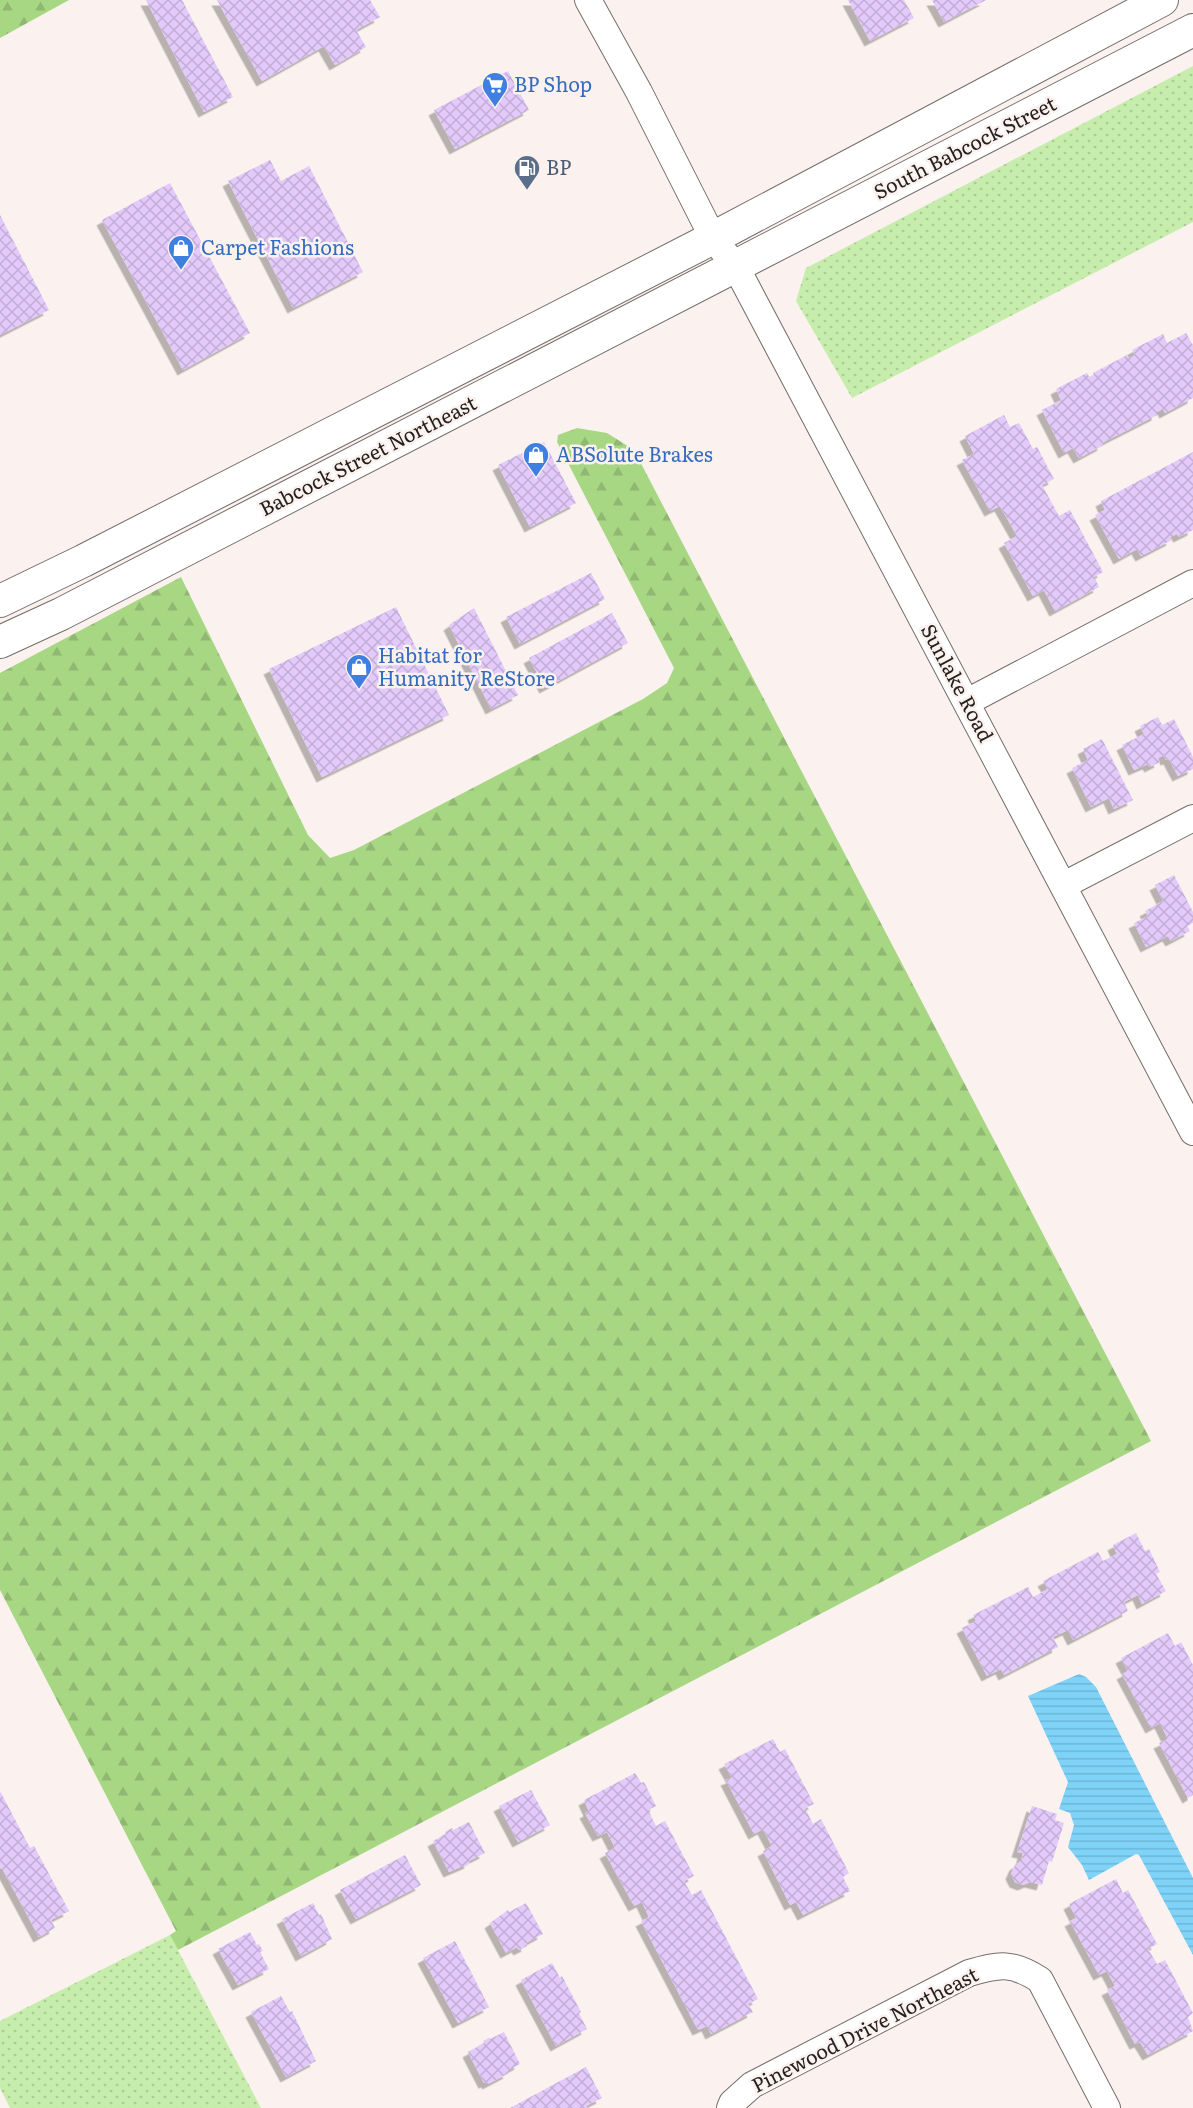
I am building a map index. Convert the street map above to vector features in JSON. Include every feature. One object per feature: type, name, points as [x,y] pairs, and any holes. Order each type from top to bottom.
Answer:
[{"type":"main road","name":"South Babcock Street","points":[[713,238],[1162,0]]},
{"type":"main road","name":"South Babcock Street","points":[[736,267],[1193,30]]},
{"type":"main road","name":"Babcock Street Northeast","points":[[0,601],[93,556],[713,238]]},
{"type":"main road","name":"Babcock Street Northeast","points":[[0,642],[72,608],[736,267]]},
{"type":"street","name":"Sunlake Road","points":[[588,0],[639,93],[713,238],[736,267],[1193,1132]]},
{"type":"street","points":[[967,702],[1193,583]]},
{"type":"street","points":[[1064,885],[1193,818]]},
{"type":"street","name":"Pinewood Drive Northeast","points":[[730,2108],[732,2103],[752,2085],[969,1973],[997,1965],[1024,1970],[1040,1980],[1107,2108]]},
{"type":"green space","points":[[0,0],[69,0],[0,38]]},
{"type":"green space","points":[[1193,66],[1193,222],[852,398],[796,301],[806,268]]},
{"type":"green space","points":[[577,428],[607,433],[634,450],[1151,1441],[178,1950],[170,1935],[176,1931],[0,1590],[0,673],[181,577],[308,835],[330,858],[354,850],[643,699],[667,683],[674,668],[557,442],[558,435]]},
{"type":"green space","points":[[170,1935],[261,2108],[10,2108],[0,2088],[0,2021]]},
{"type":"water","points":[[1079,1674],[1086,1677],[1096,1687],[1193,1878],[1193,1955],[1139,1855],[1136,1854],[1089,1880],[1082,1865],[1068,1847],[1074,1825],[1070,1813],[1059,1809],[1068,1782],[1028,1696]]},
{"type":"building","points":[[146,0],[182,0],[233,97],[204,112]]},
{"type":"building","points":[[217,0],[370,0],[380,17],[356,30],[366,47],[335,65],[324,46],[262,81]]},
{"type":"building","points":[[848,0],[904,0],[914,18],[870,41]]},
{"type":"building","points":[[932,0],[986,0],[944,22]]},
{"type":"building","points":[[508,71],[529,110],[455,149],[434,110]]},
{"type":"building","points":[[270,160],[281,181],[309,166],[363,272],[293,308],[228,181]]},
{"type":"building","points":[[170,183],[250,333],[183,370],[102,220]]},
{"type":"building","points":[[0,215],[49,310],[0,335]]},
{"type":"building","points":[[1186,333],[1193,345],[1193,398],[1165,413],[1163,409],[1157,412],[1157,415],[1102,443],[1103,445],[1079,458],[1073,448],[1064,453],[1042,410],[1061,400],[1056,389],[1087,373],[1090,378],[1094,376],[1093,373],[1127,355],[1129,358],[1135,355],[1132,350],[1163,334],[1167,343]]},
{"type":"building","points":[[1004,415],[1010,427],[1019,423],[1033,449],[1037,447],[1054,479],[1042,485],[1059,516],[1070,510],[1103,572],[1094,577],[1099,587],[1055,611],[1044,590],[1033,596],[1004,543],[1017,536],[1000,506],[990,511],[962,460],[974,454],[965,436]]},
{"type":"building","points":[[544,442],[576,503],[530,527],[498,465]]},
{"type":"building","points":[[1193,452],[1193,530],[1179,537],[1177,534],[1170,537],[1172,540],[1141,556],[1137,549],[1119,559],[1095,515],[1105,510],[1101,501]]},
{"type":"building","points":[[591,573],[605,599],[520,644],[506,617]]},
{"type":"building","points":[[396,607],[449,715],[322,777],[269,669]]},
{"type":"building","points":[[474,608],[518,695],[491,709],[449,625]]},
{"type":"building","points":[[612,613],[628,643],[545,688],[529,658]]},
{"type":"building","points":[[1158,717],[1162,725],[1174,719],[1193,757],[1193,769],[1178,776],[1169,759],[1166,760],[1164,755],[1158,758],[1160,762],[1150,767],[1148,764],[1134,770],[1122,745],[1144,734],[1140,726]]},
{"type":"building","points":[[1102,739],[1133,800],[1114,809],[1109,798],[1091,807],[1072,768],[1088,760],[1083,749]]},
{"type":"building","points":[[1174,875],[1193,912],[1193,923],[1187,926],[1190,931],[1171,941],[1168,936],[1146,947],[1134,923],[1148,916],[1145,911],[1163,901],[1155,885]]},
{"type":"building","points":[[1136,1533],[1145,1551],[1149,1549],[1160,1572],[1156,1574],[1166,1591],[1142,1604],[1138,1595],[1124,1602],[1128,1611],[1073,1640],[1068,1630],[1053,1637],[1058,1647],[1004,1675],[1001,1669],[987,1676],[962,1628],[976,1621],[973,1615],[1028,1587],[1033,1597],[1048,1589],[1043,1581],[1098,1552],[1103,1561],[1117,1554],[1113,1545]]},
{"type":"building","points":[[1168,1633],[1175,1646],[1181,1642],[1193,1665],[1193,1795],[1188,1798],[1159,1743],[1168,1739],[1160,1723],[1151,1728],[1122,1674],[1128,1671],[1121,1658]]},
{"type":"building","points":[[773,1739],[780,1752],[785,1749],[814,1804],[805,1808],[813,1824],[821,1819],[849,1873],[843,1877],[850,1891],[803,1915],[796,1902],[790,1905],[763,1851],[772,1846],[763,1829],[754,1834],[726,1780],[732,1778],[724,1764]]},
{"type":"building","points":[[635,1773],[641,1783],[644,1782],[656,1806],[648,1810],[656,1826],[665,1821],[694,1876],[684,1881],[692,1895],[701,1890],[758,1999],[748,2004],[753,2012],[711,2034],[707,2026],[698,2030],[641,1921],[649,1917],[642,1902],[634,1906],[605,1853],[615,1848],[607,1832],[598,1836],[585,1813],[589,1811],[584,1800]]},
{"type":"building","points":[[531,1790],[550,1825],[518,1842],[499,1806]]},
{"type":"building","points":[[0,1791],[30,1848],[34,1846],[69,1911],[51,1920],[55,1928],[39,1937],[2,1868],[0,1869]]},
{"type":"building","points":[[1032,1806],[1057,1814],[1055,1820],[1064,1823],[1042,1885],[1030,1882],[1023,1885],[1015,1882],[1011,1874],[1015,1865],[1021,1861],[1023,1853],[1017,1852]]},
{"type":"building","points":[[469,1822],[485,1853],[469,1861],[470,1863],[449,1872],[433,1841],[452,1828],[453,1830]]},
{"type":"building","points":[[405,1855],[421,1885],[356,1919],[340,1890]]},
{"type":"building","points":[[1116,1879],[1123,1893],[1128,1890],[1157,1944],[1148,1949],[1157,1964],[1165,1960],[1193,2013],[1188,2017],[1193,2031],[1148,2055],[1140,2042],[1135,2044],[1107,1990],[1115,1986],[1107,1971],[1099,1975],[1070,1921],[1076,1918],[1069,1904]]},
{"type":"building","points":[[313,1903],[319,1915],[321,1914],[332,1939],[301,1956],[282,1919]]},
{"type":"building","points":[[526,1903],[543,1934],[526,1943],[527,1946],[519,1950],[517,1947],[506,1953],[490,1923],[508,1910],[509,1912]]},
{"type":"building","points":[[250,1932],[263,1951],[260,1952],[269,1969],[238,1985],[218,1949]]},
{"type":"building","points":[[455,1941],[489,2007],[458,2023],[423,1958]]},
{"type":"building","points":[[552,1963],[560,1978],[562,1976],[581,2012],[579,2013],[587,2029],[556,2046],[521,1980]]},
{"type":"building","points":[[281,1996],[290,2012],[292,2011],[316,2061],[286,2077],[251,2012]]},
{"type":"building","points":[[504,2032],[520,2064],[507,2071],[509,2073],[488,2084],[484,2083],[468,2052],[484,2043],[483,2041]]},
{"type":"building","points":[[586,2067],[602,2098],[586,2106],[587,2108],[510,2108]]},
{"type":"place","name":"BP Shop","points":[[495,108]]},
{"type":"place","name":"BP","points":[[527,191]]},
{"type":"place","name":"Carpet Fashions","points":[[181,271]]},
{"type":"place","name":"ABSolute Brakes","points":[[536,478]]},
{"type":"place","name":"Habitat for Humanity ReStore","points":[[359,690]]}]
